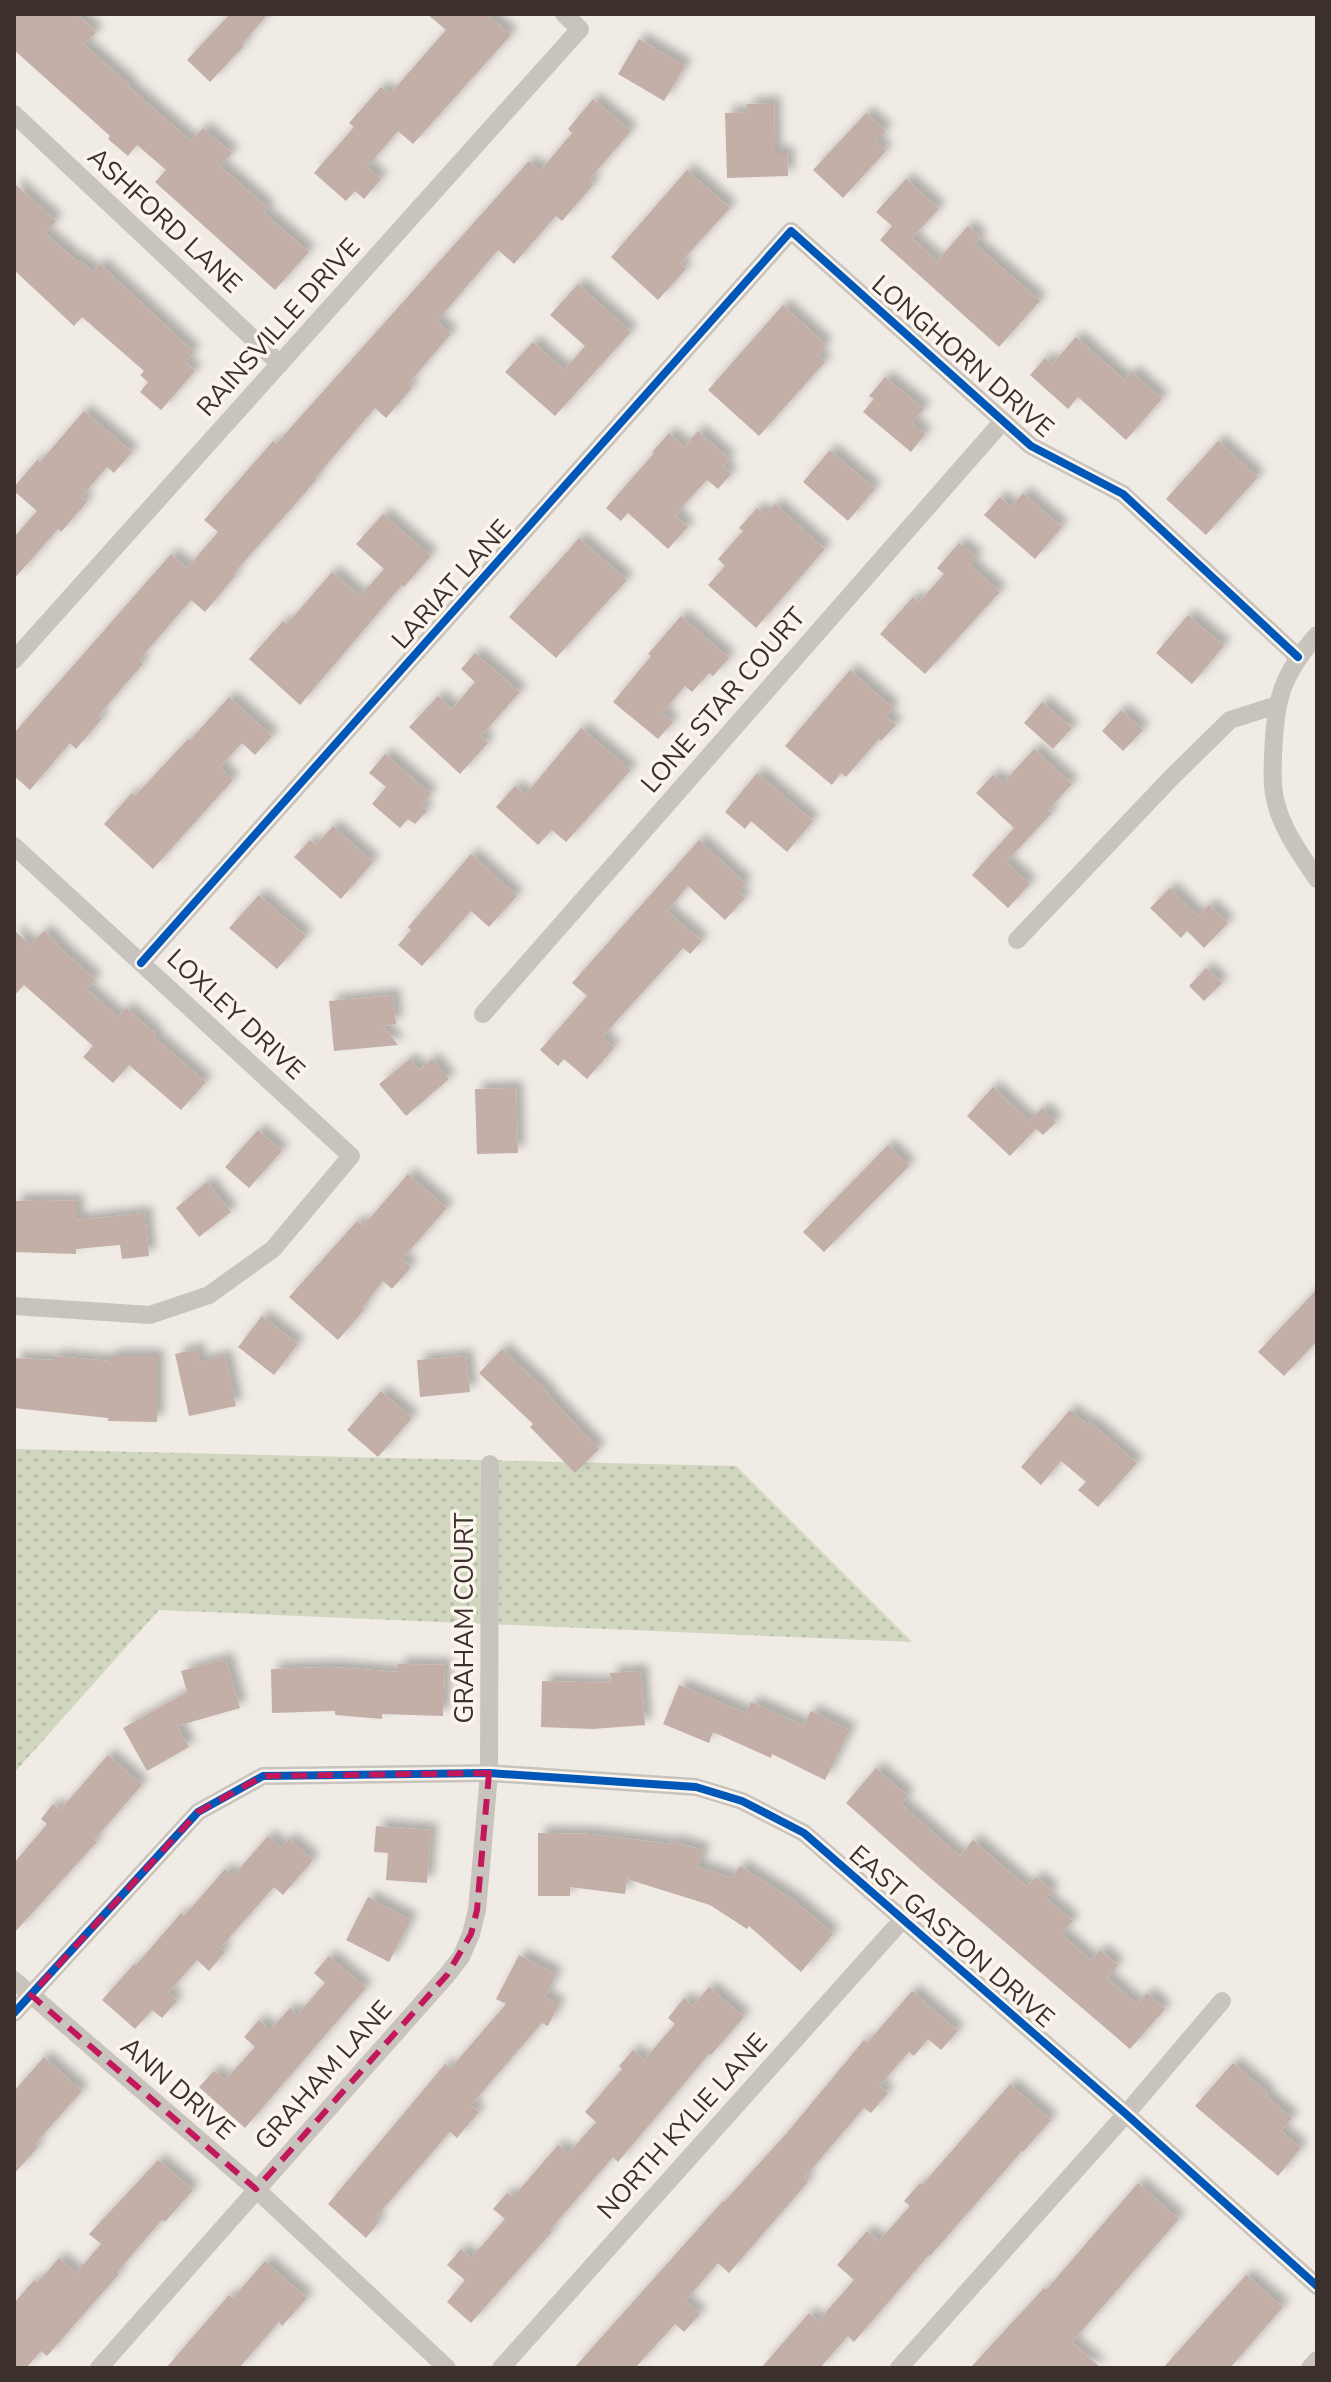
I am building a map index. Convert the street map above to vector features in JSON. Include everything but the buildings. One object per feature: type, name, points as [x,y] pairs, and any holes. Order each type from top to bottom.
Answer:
[{"type":"street","name":"RAINSVILLE DRIVE","points":[[14,660],[580,29],[564,14]]},
{"type":"street","name":"ASHFORD LANE","points":[[14,114],[280,364]]},
{"type":"street","name":"LONGHORN DRIVE","points":[[791,231],[1031,446],[1123,494],[1298,657]]},
{"type":"street","name":"LARIAT LANE","points":[[141,963],[791,231]]},
{"type":"street","name":"LONE STAR COURT","points":[[483,1014],[1003,421]]},
{"type":"street","points":[[1317,635],[1298,657],[1283,683],[1277,705],[1272,785],[1287,833],[1317,879]]},
{"type":"street","points":[[1017,940],[1230,720],[1277,705]]},
{"type":"street","name":"LOXLEY DRIVE","points":[[14,846],[351,1156],[273,1249],[209,1295],[150,1315],[14,1306]]},
{"type":"street","name":"GRAHAM COURT","points":[[489,1773],[490,1464]]},
{"type":"street","name":"EAST GASTON DRIVE","points":[[14,2013],[198,1812],[263,1776],[489,1773],[696,1787],[742,1801],[804,1833],[1126,2114],[1317,2286]]},
{"type":"street","name":"GRAHAM LANE","points":[[99,2368],[461,1957],[477,1910],[489,1773]]},
{"type":"street","name":"NORTH KYLIE LANE","points":[[501,2368],[903,1919]]},
{"type":"street","name":"ANN DRIVE","points":[[14,1980],[256,2189],[447,2368]]},
{"type":"street","points":[[899,2368],[1126,2114],[1222,2001]]},
{"type":"street","points":[[1310,2368],[1317,2360]]},
{"type":"highlighted area","points":[[489,1773],[477,1910],[471,1934],[447,1975],[256,2189],[31,1995],[198,1812],[263,1776]]},
{"type":"green space","points":[[14,1449],[736,1466],[912,1642],[159,1610],[14,1773]]},
{"type":"cycle path","points":[[141,963],[791,231],[1031,446],[1123,494],[1298,657]]},
{"type":"cycle path","points":[[14,2013],[198,1812],[263,1776],[489,1773],[696,1787],[742,1801],[804,1833],[1126,2114],[1317,2286]]}]
